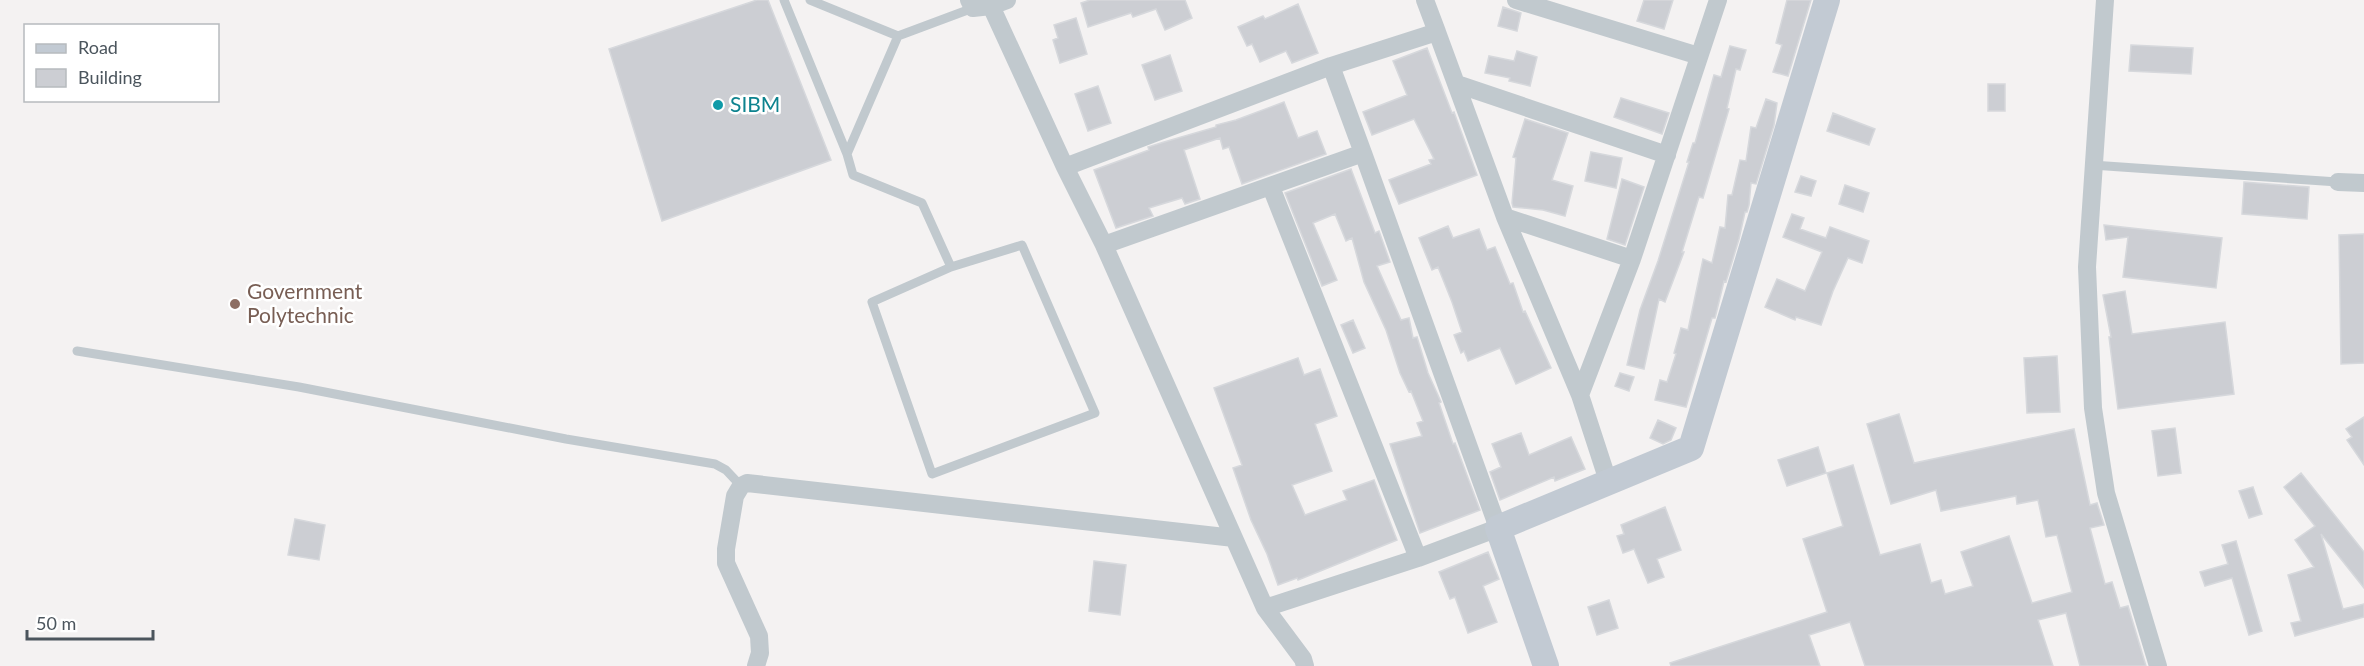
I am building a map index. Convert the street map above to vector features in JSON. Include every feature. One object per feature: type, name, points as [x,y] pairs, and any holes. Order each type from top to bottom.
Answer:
[{"type":"street","points":[[1425,0],[1506,218],[1580,396],[1608,481]]},
{"type":"street","points":[[1516,0],[1699,56]]},
{"type":"street","points":[[1580,396],[1632,259],[1718,0]]},
{"type":"street","points":[[1265,608],[1418,558],[1498,528],[1691,448],[1827,0]]},
{"type":"street","points":[[2105,0],[2086,267],[2093,408],[2106,493],[2158,666]]},
{"type":"street","points":[[971,4],[999,3],[1065,167],[1104,245],[1265,608],[1303,659],[1305,666]]},
{"type":"street","points":[[1065,167],[1331,66],[1437,32]]},
{"type":"street","points":[[1331,66],[1546,666]]},
{"type":"street","points":[[1457,84],[1667,155]]},
{"type":"street","points":[[1104,245],[1363,153]]},
{"type":"street","points":[[2338,182],[2364,183]]},
{"type":"street","points":[[1271,187],[1418,558]]},
{"type":"street","points":[[1506,218],[1632,259]]},
{"type":"street","points":[[756,666],[760,653],[759,636],[726,563],[726,549],[735,496],[741,486],[747,483],[1234,538]]},
{"type":"lane","points":[[784,0],[853,174],[922,203],[951,267]]},
{"type":"lane","points":[[810,0],[898,36]]},
{"type":"lane","points":[[847,154],[898,36],[971,4]]},
{"type":"lane","points":[[2092,165],[2338,182]]},
{"type":"lane","points":[[1022,245],[1095,413],[932,474],[872,302],[951,267],[1022,245]]},
{"type":"lane","points":[[77,351],[299,387],[566,439],[715,464],[726,470],[741,486]]},
{"type":"building","name":"SIBM","points":[[757,0],[768,0],[831,160],[662,221],[609,49]]},
{"type":"building","points":[[1090,0],[1185,0],[1192,18],[1165,30],[1156,9],[1133,17],[1131,13],[1088,27],[1081,3]]},
{"type":"building","points":[[1644,0],[1673,0],[1664,29],[1637,21]]},
{"type":"building","points":[[1787,0],[1811,0],[1788,76],[1773,72],[1782,45],[1776,43]]},
{"type":"building","points":[[1298,4],[1318,53],[1292,63],[1286,51],[1260,62],[1252,44],[1247,46],[1238,27],[1263,16],[1265,19]]},
{"type":"building","points":[[1503,7],[1521,13],[1517,31],[1498,26]]},
{"type":"building","points":[[1076,18],[1087,54],[1060,63],[1053,40],[1058,38],[1054,25]]},
{"type":"building","points":[[2131,45],[2193,48],[2191,74],[2129,71]]},
{"type":"building","points":[[1730,46],[1746,50],[1740,70],[1736,69],[1727,108],[1729,109],[1703,198],[1699,197],[1682,252],[1684,252],[1665,302],[1659,299],[1644,369],[1627,365],[1640,310],[1658,261],[1714,75],[1721,77]]},
{"type":"building","points":[[1427,48],[1477,175],[1399,204],[1389,180],[1431,164],[1429,160],[1434,159],[1414,119],[1372,135],[1363,112],[1407,95],[1393,61]]},
{"type":"building","points":[[1517,51],[1537,57],[1530,86],[1509,81],[1510,78],[1485,73],[1489,56],[1514,61]]},
{"type":"building","points":[[1170,55],[1182,91],[1155,100],[1142,65]]},
{"type":"building","points":[[1988,84],[2005,84],[2005,111],[1988,111]]},
{"type":"building","points":[[1098,86],[1111,123],[1088,131],[1075,94]]},
{"type":"building","points":[[1621,98],[1669,113],[1662,134],[1614,117]]},
{"type":"building","points":[[1766,99],[1777,103],[1774,125],[1756,184],[1751,183],[1747,212],[1745,212],[1726,282],[1724,281],[1715,318],[1712,318],[1686,407],[1655,400],[1660,380],[1667,382],[1681,328],[1688,330],[1703,259],[1712,263],[1720,227],[1725,228],[1728,195],[1732,195],[1740,160],[1746,161],[1751,127],[1756,128]]},
{"type":"building","points":[[1284,102],[1298,138],[1317,131],[1326,154],[1242,184],[1229,147],[1223,149],[1220,138],[1184,150],[1200,199],[1185,204],[1182,198],[1149,208],[1153,216],[1116,228],[1094,170],[1149,150],[1148,147],[1216,127],[1216,125]]},
{"type":"building","points":[[1833,113],[1875,129],[1869,145],[1827,131]]},
{"type":"building","points":[[1525,119],[1568,133],[1552,180],[1573,186],[1565,216],[1543,210],[1513,207],[1516,158],[1513,157]]},
{"type":"building","points":[[1591,152],[1622,158],[1616,188],[1585,181]]},
{"type":"building","points":[[1351,169],[1375,233],[1379,231],[1390,262],[1377,266],[1401,320],[1409,318],[1413,338],[1417,337],[1428,373],[1441,402],[1439,403],[1453,444],[1455,443],[1480,510],[1420,533],[1390,444],[1422,436],[1417,423],[1423,421],[1411,391],[1409,392],[1400,373],[1386,330],[1364,282],[1352,238],[1346,241],[1335,214],[1313,223],[1337,280],[1322,286],[1285,193]]},
{"type":"building","points":[[1801,176],[1816,181],[1811,196],[1795,192]]},
{"type":"building","points":[[1622,179],[1644,187],[1625,245],[1607,239]]},
{"type":"building","points":[[2244,182],[2309,187],[2307,219],[2242,214]]},
{"type":"building","points":[[1845,185],[1869,193],[1863,212],[1839,204]]},
{"type":"building","points":[[1792,214],[1804,218],[1800,229],[1826,238],[1830,227],[1869,241],[1862,263],[1848,258],[1821,325],[1796,317],[1795,320],[1765,307],[1777,279],[1805,291],[1822,252],[1783,237]]},
{"type":"building","points":[[2104,225],[2222,238],[2216,288],[2123,277],[2128,237],[2106,240]]},
{"type":"building","points":[[1448,226],[1453,238],[1479,229],[1487,250],[1495,247],[1510,284],[1513,283],[1523,312],[1525,311],[1551,368],[1516,384],[1500,348],[1468,361],[1464,351],[1461,353],[1454,335],[1462,332],[1452,302],[1438,267],[1432,270],[1419,238]]},
{"type":"building","points":[[2364,234],[2364,363],[2341,364],[2339,235]]},
{"type":"building","points":[[2125,291],[2132,334],[2225,322],[2234,394],[2118,409],[2109,337],[2111,337],[2103,295]]},
{"type":"building","points":[[1353,320],[1365,348],[1353,353],[1341,325]]},
{"type":"building","points":[[2057,356],[2060,412],[2027,413],[2024,358]]},
{"type":"building","points":[[1298,358],[1304,375],[1320,369],[1337,416],[1315,424],[1332,471],[1292,485],[1305,515],[1347,500],[1343,491],[1374,480],[1397,540],[1298,580],[1297,578],[1278,585],[1251,520],[1233,468],[1242,465],[1214,388]]},
{"type":"building","points":[[1620,373],[1634,377],[1629,391],[1615,386]]},
{"type":"building","points":[[1899,414],[1914,463],[2074,429],[2090,505],[2097,503],[2104,525],[2090,528],[2105,584],[2112,582],[2120,608],[2128,606],[2146,666],[2080,666],[2066,613],[2038,620],[2053,666],[1865,666],[1850,622],[1809,635],[1820,666],[1671,666],[1670,663],[1827,612],[1803,539],[1843,526],[1827,473],[1853,465],[1880,555],[1920,544],[1931,583],[1941,580],[1945,594],[1973,586],[1961,552],[2009,536],[2032,603],[2072,592],[2057,535],[2046,537],[2038,500],[2017,504],[2016,496],[1941,511],[1936,490],[1891,504],[1867,424]]},
{"type":"building","points":[[2364,417],[2364,465],[2347,440],[2352,437],[2346,429]]},
{"type":"building","points":[[1658,420],[1676,428],[1671,440],[1663,444],[1650,438]]},
{"type":"building","points":[[2175,428],[2181,473],[2158,476],[2152,431]]},
{"type":"building","points":[[1521,433],[1529,455],[1571,437],[1585,469],[1555,481],[1554,477],[1500,500],[1490,472],[1501,467],[1492,444]]},
{"type":"building","points":[[1818,447],[1826,473],[1787,486],[1778,460]]},
{"type":"building","points":[[2301,473],[2364,552],[2364,588],[2321,534],[2343,609],[2364,604],[2364,617],[2295,636],[2291,623],[2301,621],[2288,575],[2314,567],[2295,540],[2315,526],[2284,487]]},
{"type":"building","points":[[2253,487],[2262,514],[2249,518],[2239,491]]},
{"type":"building","points":[[1665,507],[1681,550],[1657,559],[1664,577],[1648,583],[1634,549],[1623,553],[1617,536],[1624,534],[1621,525]]},
{"type":"building","points":[[295,519],[325,525],[319,560],[288,555]]},
{"type":"building","points":[[2236,541],[2262,631],[2249,635],[2232,578],[2205,586],[2200,572],[2228,564],[2222,545]]},
{"type":"building","points":[[1488,552],[1499,579],[1483,586],[1497,622],[1468,633],[1455,597],[1450,599],[1439,572]]},
{"type":"building","points":[[1094,561],[1126,565],[1120,615],[1089,611]]},
{"type":"building","points":[[1609,600],[1618,628],[1597,635],[1588,607]]},
{"type":"place","name":"SIBM","points":[[718,105]]},
{"type":"place","name":"Government Polytechnic","points":[[235,304]]}]
